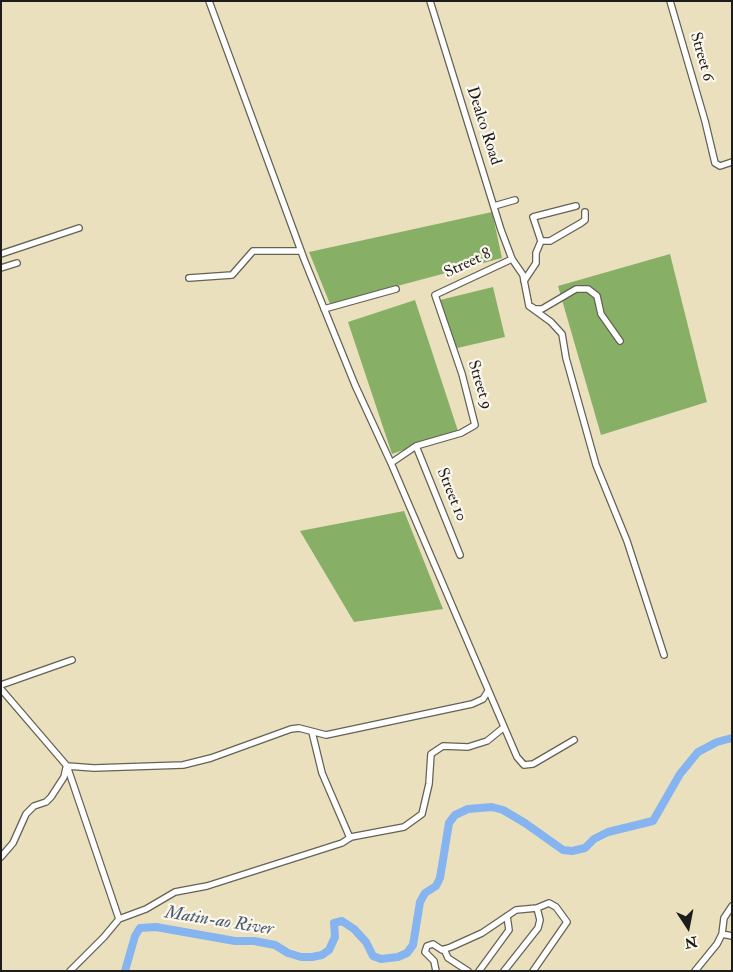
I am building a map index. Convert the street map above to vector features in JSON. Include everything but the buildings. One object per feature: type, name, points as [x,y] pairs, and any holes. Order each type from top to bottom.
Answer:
[{"type":"street","points":[[210,1],[324,309],[355,385],[391,463],[517,758],[524,765],[533,764],[574,740]]},
{"type":"street","name":"Dealco Road","points":[[430,1],[494,206],[512,259],[525,282],[528,304]]},
{"type":"street","name":"Street 6","points":[[670,1],[706,121],[715,163],[720,166],[732,162]]},
{"type":"street","points":[[494,206],[515,200]]},
{"type":"street","points":[[525,282],[536,263],[536,253],[541,241],[533,217],[576,206]]},
{"type":"street","points":[[541,241],[550,241],[582,223],[585,220],[586,212]]},
{"type":"street","points":[[1,254],[79,228]]},
{"type":"street","points":[[189,278],[232,275],[253,251],[301,251]]},
{"type":"street","name":"Street 8","points":[[436,293],[512,259]]},
{"type":"street","points":[[1,268],[17,263]]},
{"type":"street","points":[[324,309],[396,289]]},
{"type":"street","points":[[528,304],[535,309],[542,309],[576,289],[588,289],[598,298],[602,314],[620,341]]},
{"type":"street","name":"Street 9","points":[[416,446],[470,430],[476,422],[462,374],[435,298],[436,293]]},
{"type":"street","points":[[528,304],[532,310],[551,322],[562,334],[566,358],[596,465],[627,541],[664,654]]},
{"type":"street","points":[[391,463],[416,446]]},
{"type":"street","name":"Street 10","points":[[416,446],[460,555]]},
{"type":"street","points":[[72,660],[1,687],[67,766],[119,919]]},
{"type":"street","points":[[67,766],[94,768],[176,766],[211,758],[287,730],[299,728],[326,735],[472,704],[480,701],[488,691]]},
{"type":"street","points":[[70,971],[119,919],[146,909],[175,892],[207,886],[342,843],[350,838],[399,829],[420,818],[429,784],[430,754],[443,746],[468,747],[487,741],[504,728]]},
{"type":"street","points":[[312,732],[322,773],[350,838]]},
{"type":"street","points":[[1,857],[13,843],[26,814],[34,806],[46,802],[55,792],[65,774],[67,766]]},
{"type":"street","points":[[444,950],[477,936],[516,910],[553,904],[567,922],[533,971]]},
{"type":"street","points":[[696,971],[717,944],[722,934],[722,921],[732,906]]},
{"type":"street","points":[[504,971],[538,928],[540,920],[537,908]]},
{"type":"street","points":[[479,971],[509,930],[507,916]]},
{"type":"street","points":[[722,934],[732,936]]},
{"type":"street","points":[[436,971],[434,961],[426,954],[425,949],[433,944],[444,950],[448,958],[468,971]]},
{"type":"green space","points":[[492,212],[502,258],[330,304],[309,252]]},
{"type":"green space","points":[[670,254],[707,402],[601,435],[558,286]]},
{"type":"green space","points":[[493,287],[505,337],[453,349],[440,300]]},
{"type":"green space","points":[[415,300],[458,431],[392,454],[348,322]]},
{"type":"green space","points":[[404,511],[443,609],[354,622],[300,531]]},
{"type":"waterway","name":"Matin-ao River","points":[[125,971],[135,936],[140,928],[156,927],[235,941],[254,941],[275,945],[288,953],[301,957],[312,957],[322,955],[329,950],[335,937],[334,923],[342,921],[354,929],[366,942],[373,956],[381,959],[398,957],[407,953],[413,945],[420,902],[425,893],[436,886],[440,878],[449,823],[455,815],[468,809],[492,807],[503,810],[525,823],[563,850],[572,851],[585,848],[594,839],[608,832],[653,821],[680,774],[698,752],[717,742],[732,738]]}]
